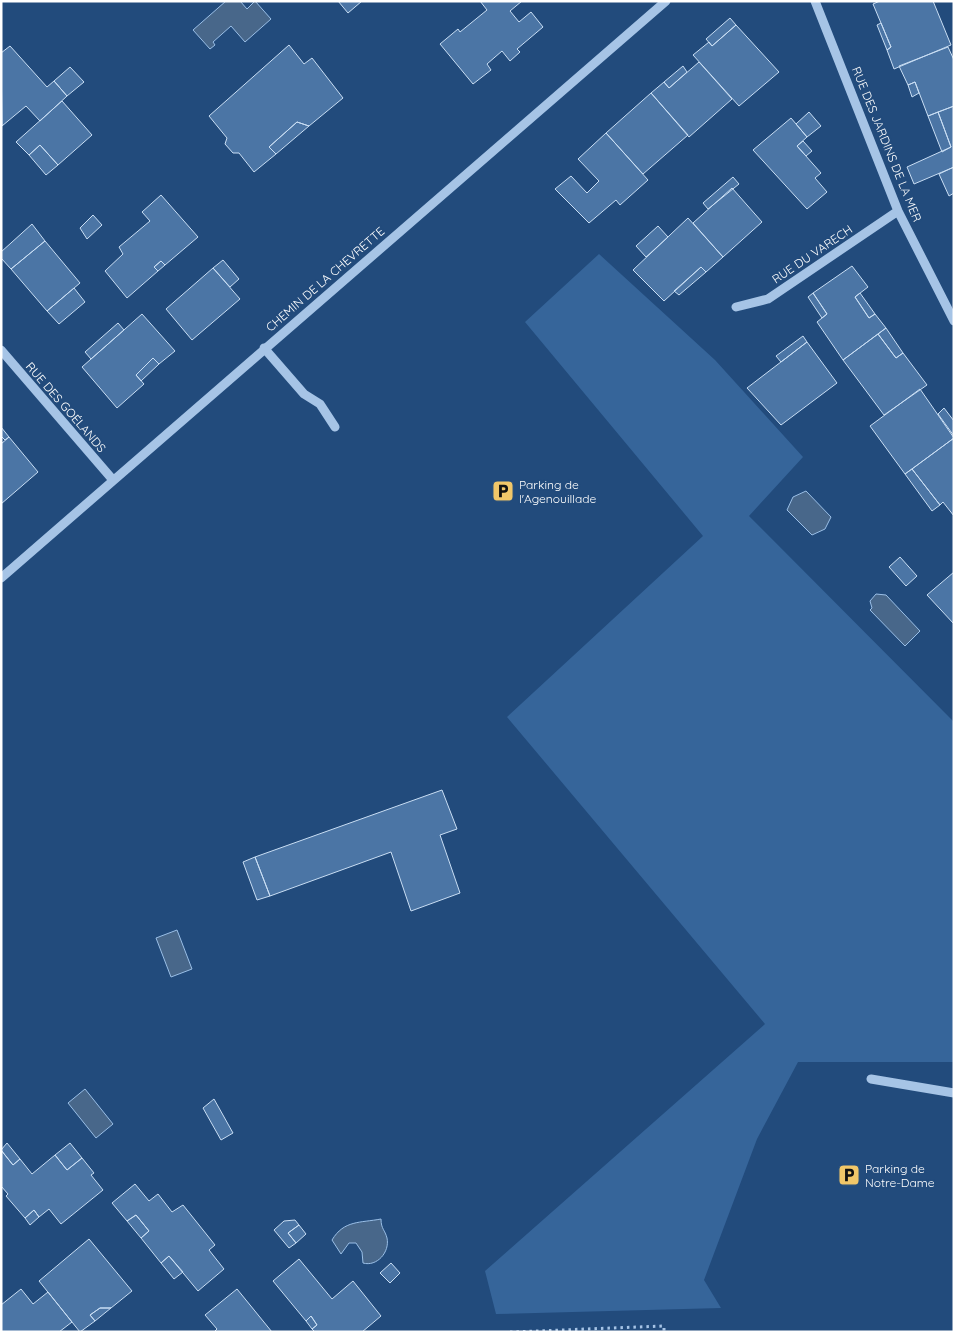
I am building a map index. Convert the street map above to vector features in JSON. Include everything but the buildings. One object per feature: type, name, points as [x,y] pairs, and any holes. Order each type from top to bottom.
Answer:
[{"type":"street","name":"CHEMIN DE LA CHEVRETTE","points":[[1,578],[666,1]]},
{"type":"street","name":"RUE DES JARDINS DE LA MER","points":[[815,1],[898,211],[954,321]]},
{"type":"street","name":"RUE DU VARECH","points":[[736,307],[768,299],[898,211]]},
{"type":"street","points":[[264,348],[304,394],[320,404],[335,427]]},
{"type":"street","name":"RUE DES GOÉLANDS","points":[[1,350],[113,480]]},
{"type":"street","points":[[871,1079],[954,1093]]},
{"type":"path","points":[[510,1332],[664,1326],[664,1332]]},
{"type":"shaded area","points":[[226,1],[240,1],[247,9],[255,1],[271,19],[245,42],[231,26],[213,42],[215,45],[210,49],[193,30]]},
{"type":"shaded area","points":[[599,254],[715,360],[803,457],[749,516],[954,722],[954,1062],[798,1062],[757,1139],[704,1280],[721,1308],[496,1314],[485,1271],[765,1024],[507,717],[703,536],[525,322]]},
{"type":"shaded area","points":[[806,491],[831,517],[825,529],[812,535],[787,510],[793,497]]},
{"type":"shaded area","points":[[876,594],[886,595],[920,631],[905,646],[870,610],[872,608],[870,601]]},
{"type":"shaded area","points":[[177,930],[192,969],[171,977],[156,938]]},
{"type":"shaded area","points":[[85,1089],[113,1124],[96,1138],[68,1103]]},
{"type":"shaded area","points":[[381,1219],[387,1243],[384,1253],[378,1261],[368,1264],[363,1263],[362,1252],[356,1243],[349,1243],[341,1254],[332,1240],[347,1226]]},
{"type":"place","name":"Parking de l'Agenouillade","points":[[503,491]]},
{"type":"place","name":"Parking de Notre-Dame","points":[[849,1175]]}]
